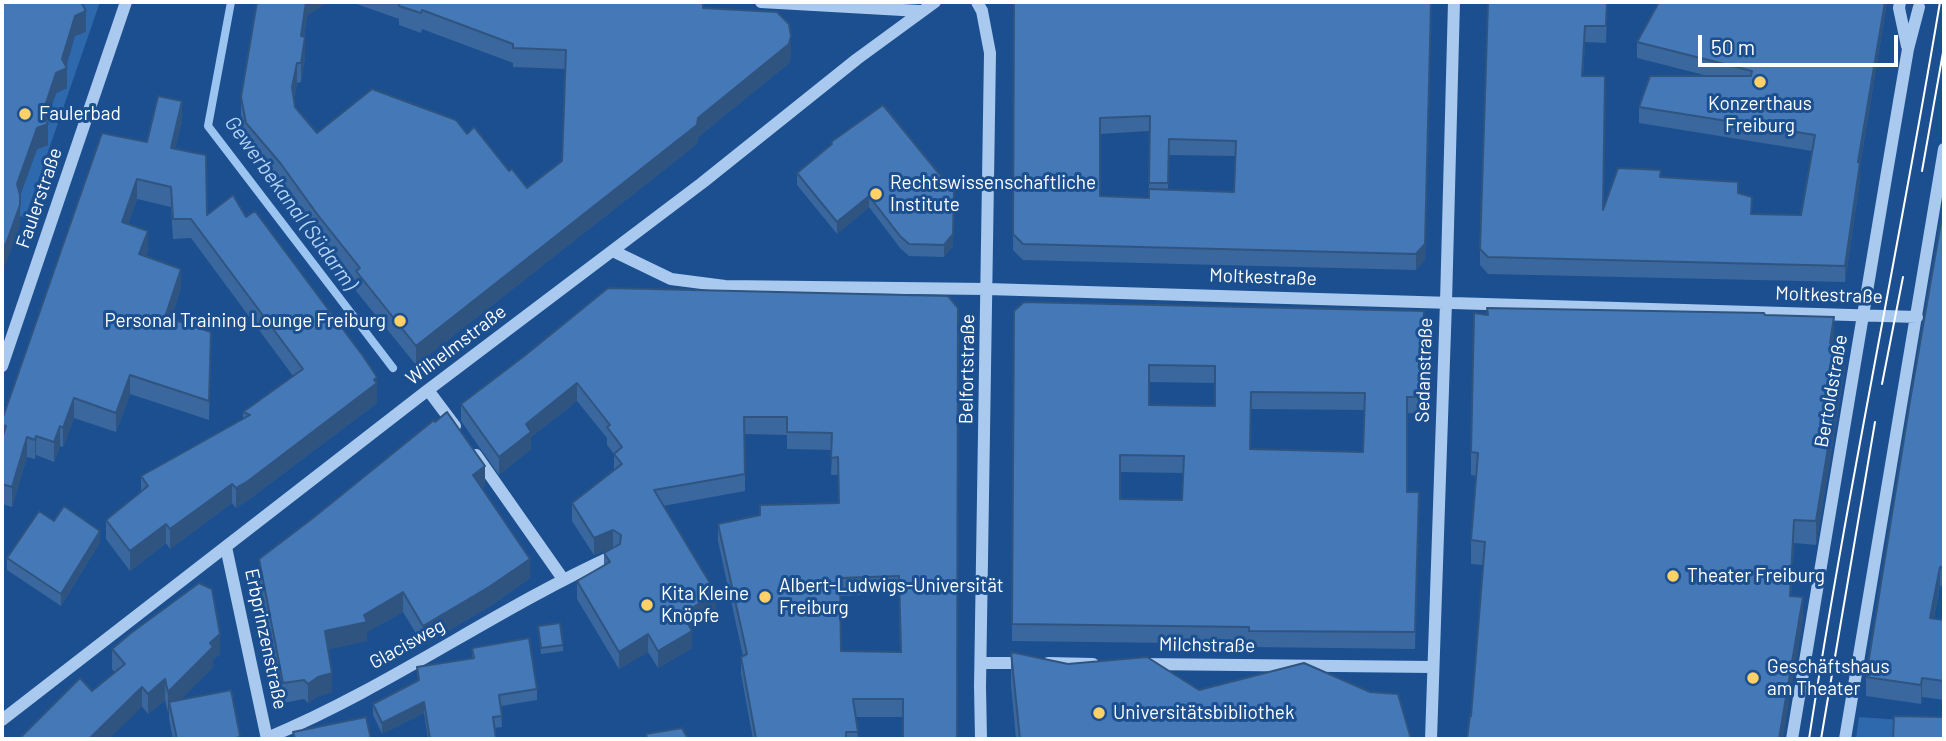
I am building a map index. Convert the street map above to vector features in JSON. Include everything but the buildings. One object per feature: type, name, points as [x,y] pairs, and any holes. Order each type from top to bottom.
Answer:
[{"type":"street","name":"Faulerstraße","points":[[2,366],[126,2]]},
{"type":"street","points":[[761,2],[920,11]]},
{"type":"street","name":"Wilhelmstraße","points":[[2,720],[935,2]]},
{"type":"street","name":"Belfortstraße","points":[[977,2],[982,11],[990,53],[981,739]]},
{"type":"street","name":"Sedanstraße","points":[[1431,739],[1454,2]]},
{"type":"street","name":"Bertoldstraße","points":[[1900,2],[1908,49]]},
{"type":"street","name":"Bertoldstraße","points":[[1792,739],[1908,49],[1919,7]]},
{"type":"street","points":[[1845,739],[1944,149]]},
{"type":"street","name":"Moltkestraße","points":[[613,250],[671,278],[725,286],[987,289],[1917,317]]},
{"type":"street","points":[[428,390],[563,579]]},
{"type":"street","name":"Erbprinzenstraße","points":[[226,547],[267,738]]},
{"type":"street","name":"Glacisweg","points":[[267,738],[294,727],[380,682],[563,579],[613,556]]},
{"type":"street","points":[[981,663],[1104,664]]},
{"type":"street","name":"Milchstraße","points":[[1132,664],[1433,667]]},
{"type":"shaded area","points":[[69,2],[100,2],[25,218],[20,216],[17,204],[37,149],[48,145],[42,135],[56,93],[67,88],[62,80]]},
{"type":"shaded area","points":[[1859,717],[1928,722],[1926,739],[1856,739]]},
{"type":"waterway","name":"Gewerbekanal (Südarm)","points":[[231,2],[208,126],[393,368]]},
{"type":"tram line","points":[[1809,739],[1940,2]]},
{"type":"tram line","points":[[1922,171],[1944,47]]},
{"type":"tram line","points":[[1882,384],[1903,277]]},
{"type":"tram line","points":[[1821,739],[1875,422]]},
{"type":"place","name":"Konzerthaus Freiburg","points":[[1760,82]]},
{"type":"place","name":"Faulerbad","points":[[25,114]]},
{"type":"place","name":"Rechtswissenschaftliche Institute","points":[[876,194]]},
{"type":"place","name":"Personal Training Lounge Freiburg","points":[[400,321]]},
{"type":"place","name":"Theater Freiburg","points":[[1673,576]]},
{"type":"place","name":"Albert-Ludwigs-Universität Freiburg","points":[[765,597]]},
{"type":"place","name":"Kita Kleine Knöpfe","points":[[647,605]]},
{"type":"place","name":"Geschäftshaus am Theater","points":[[1753,678]]},
{"type":"place","name":"Universitätsbibliothek","points":[[1099,713]]}]
